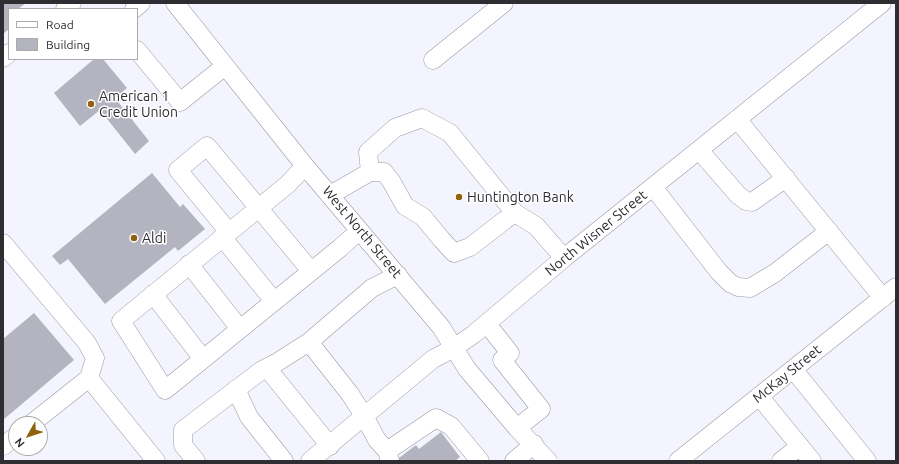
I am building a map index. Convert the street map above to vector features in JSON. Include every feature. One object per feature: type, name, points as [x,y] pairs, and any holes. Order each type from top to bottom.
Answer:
[{"type":"street","name":"West North Street","points":[[175,3],[305,166],[441,327],[467,369],[548,461]]},
{"type":"street","points":[[433,60],[504,3]]},
{"type":"street","name":"North Wisner Street","points":[[310,461],[330,446],[433,359],[454,348],[487,324],[564,258],[882,3]]},
{"type":"street","points":[[138,51],[180,102],[225,66]]},
{"type":"street","points":[[370,172],[368,152],[395,128],[422,118],[450,133],[515,213],[536,226],[564,258]]},
{"type":"street","points":[[738,119],[829,231],[889,292]]},
{"type":"street","points":[[274,301],[178,170],[207,146],[311,271]]},
{"type":"street","points":[[699,150],[738,196],[746,201],[752,202],[786,178]]},
{"type":"street","points":[[305,166],[288,184],[188,264],[121,321],[165,390],[359,231]]},
{"type":"street","points":[[330,195],[370,172],[384,172],[391,181],[405,206],[423,217],[454,253],[470,247],[515,213]]},
{"type":"street","points":[[653,187],[718,272],[730,283],[738,287],[750,288],[784,267],[829,231]]},
{"type":"street","points":[[3,243],[87,343],[95,358],[89,378],[41,416]]},
{"type":"street","points":[[188,264],[240,329]]},
{"type":"street","points":[[196,461],[183,445],[183,430],[236,389],[309,342],[372,288],[398,275]]},
{"type":"street","name":"McKay Street","points":[[678,461],[889,292]]},
{"type":"street","points":[[153,294],[203,359]]},
{"type":"street","points":[[487,324],[510,353],[502,360],[541,409],[518,428]]},
{"type":"street","points":[[309,342],[350,394],[389,456],[436,418],[452,426],[480,461]]},
{"type":"street","points":[[267,368],[330,446]]},
{"type":"street","points":[[793,369],[867,461]]},
{"type":"street","points":[[89,378],[156,461]]},
{"type":"street","points":[[236,389],[249,416],[284,461]]},
{"type":"street","points":[[759,396],[812,461]]},
{"type":"street","points":[[514,461],[534,444]]},
{"type":"street","points":[[781,461],[800,446]]},
{"type":"building","points":[[3,3],[26,3],[19,8],[8,8],[8,30],[3,34]]},
{"type":"building","name":"American 1 Credit Union","points":[[93,60],[104,60],[127,88],[115,98],[149,141],[135,154],[100,110],[80,126],[54,93]]},
{"type":"building","name":"Aldi","points":[[152,173],[180,207],[183,204],[205,229],[178,251],[175,247],[105,304],[68,259],[60,265],[52,256]]},
{"type":"building","points":[[34,313],[74,360],[3,420],[3,339]]},
{"type":"building","points":[[441,432],[460,457],[455,461],[395,461],[416,445],[419,449]]},
{"type":"place","name":"American 1 Credit Union","points":[[91,104]]},
{"type":"place","name":"Huntington Bank","points":[[459,197]]},
{"type":"place","name":"Aldi","points":[[134,238]]}]
